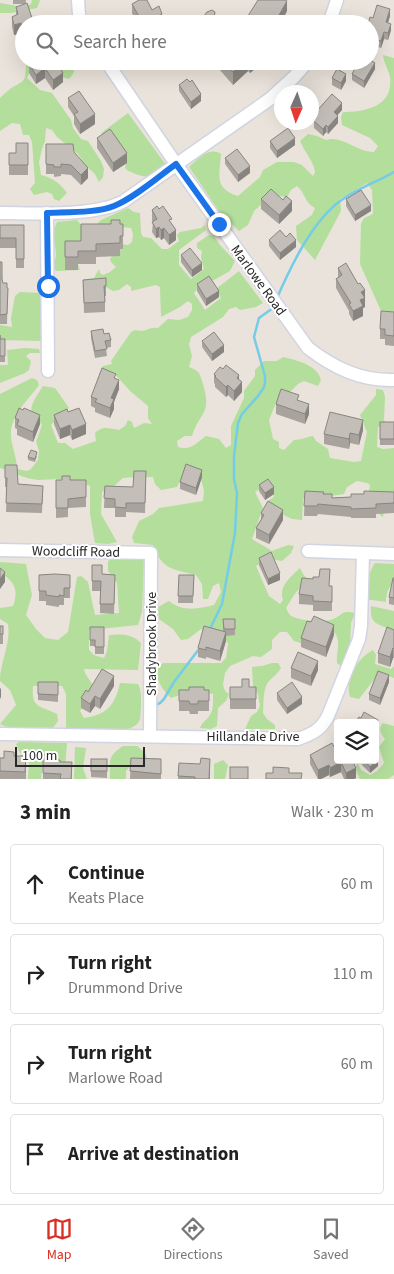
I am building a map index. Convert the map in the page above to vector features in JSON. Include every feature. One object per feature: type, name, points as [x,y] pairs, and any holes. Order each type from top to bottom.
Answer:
[{"type":"street","points":[[78,0],[79,15]]},
{"type":"street","points":[[332,15],[337,0]]},
{"type":"street","name":"Marlowe Road","points":[[112,70],[176,164],[308,348],[336,367],[359,377],[394,380]]},
{"type":"street","points":[[0,213],[47,213],[101,210],[113,207],[270,99],[300,70]]},
{"type":"street","points":[[47,213],[48,372]]},
{"type":"street","name":"Woodcliff Road","points":[[0,550],[152,553]]},
{"type":"street","points":[[308,551],[394,554]]},
{"type":"street","name":"Shadybrook Drive","points":[[150,736],[152,553]]},
{"type":"street","name":"Hillandale Drive","points":[[0,734],[298,739],[314,734],[323,726],[359,639],[363,553]]},
{"type":"green space","points":[[32,0],[40,0],[37,8],[0,13],[0,3],[23,7],[31,4]]},
{"type":"green space","points":[[383,55],[394,58],[394,313],[381,311],[360,264],[361,224],[364,218],[373,214],[372,190],[367,183],[340,199],[341,211],[315,260],[297,240],[296,226],[312,215],[315,208],[297,186],[291,190],[287,197],[272,195],[254,211],[248,225],[239,231],[219,211],[189,167],[208,152],[221,154],[219,174],[221,184],[230,193],[238,196],[260,177],[263,170],[277,162],[294,162],[302,165],[313,176],[314,168],[300,141],[308,134],[326,140],[338,140],[368,152],[374,152],[378,146],[370,138],[342,125],[341,117],[343,112],[360,111],[376,106],[387,95],[390,87],[390,77]]},
{"type":"green space","points":[[26,70],[30,70],[27,78],[40,90],[52,93],[71,120],[73,128],[81,139],[88,141],[104,169],[103,177],[99,182],[95,174],[86,166],[78,154],[57,137],[52,130],[46,128],[45,141],[39,162],[41,175],[56,181],[67,193],[59,201],[47,192],[34,195],[30,189],[35,183],[32,142],[29,135],[23,135],[20,124],[12,123],[0,131],[0,98],[9,89],[23,81]]},
{"type":"green space","points":[[60,70],[75,70],[69,79],[62,77]]},
{"type":"green space","points":[[128,113],[166,165],[152,176],[139,175],[127,170],[125,168],[126,163],[123,152],[101,133]]},
{"type":"green space","points":[[128,208],[140,213],[143,237],[151,238],[162,249],[168,249],[179,241],[177,235],[180,232],[201,228],[205,225],[206,230],[179,250],[179,265],[191,279],[204,269],[201,257],[202,251],[197,248],[197,243],[209,235],[214,236],[235,261],[230,271],[214,280],[203,282],[194,293],[205,310],[221,298],[216,289],[239,271],[263,303],[256,307],[240,310],[236,307],[229,309],[223,317],[191,337],[189,345],[192,356],[189,367],[200,375],[206,407],[192,436],[185,436],[177,441],[178,447],[190,447],[206,436],[219,439],[226,448],[231,445],[231,426],[244,398],[244,391],[255,376],[255,370],[264,361],[277,361],[283,357],[300,362],[316,370],[321,380],[318,386],[304,381],[290,392],[278,398],[269,420],[273,439],[279,442],[279,448],[284,450],[294,440],[313,436],[316,441],[328,449],[330,458],[354,462],[361,461],[367,432],[360,415],[376,395],[376,389],[383,390],[385,397],[384,420],[387,424],[383,427],[378,427],[377,447],[383,449],[394,448],[394,495],[386,501],[383,517],[380,515],[378,508],[368,498],[370,485],[357,481],[347,487],[344,494],[303,499],[302,520],[292,519],[269,508],[268,501],[274,497],[269,485],[255,492],[263,508],[252,539],[272,551],[288,545],[294,546],[291,553],[282,561],[269,557],[256,566],[269,596],[280,604],[283,600],[282,590],[284,586],[289,578],[300,568],[310,582],[293,596],[286,608],[289,614],[298,619],[318,621],[329,620],[345,612],[355,613],[351,623],[350,647],[341,666],[337,663],[338,639],[334,632],[304,644],[294,641],[287,632],[280,632],[272,640],[272,649],[261,657],[253,656],[230,666],[225,673],[223,685],[225,691],[229,694],[226,701],[218,708],[217,726],[211,729],[200,728],[211,713],[213,694],[194,690],[171,698],[160,684],[157,677],[157,668],[163,663],[221,663],[226,658],[228,643],[221,634],[206,632],[201,629],[188,639],[181,640],[173,629],[159,619],[158,607],[169,601],[185,608],[214,605],[221,592],[219,583],[213,586],[208,599],[203,599],[202,584],[196,575],[169,567],[160,559],[153,545],[134,543],[132,537],[139,521],[153,514],[159,508],[203,501],[204,490],[198,470],[186,471],[177,487],[161,490],[155,484],[153,477],[137,477],[123,478],[114,486],[102,492],[101,514],[117,542],[108,544],[95,543],[90,514],[90,486],[59,479],[38,480],[27,478],[0,468],[0,394],[32,378],[37,380],[39,385],[20,409],[11,430],[17,469],[27,471],[38,460],[39,451],[36,442],[42,425],[33,415],[31,408],[43,386],[55,388],[69,408],[51,425],[58,443],[65,443],[73,449],[96,441],[95,433],[101,429],[119,430],[125,426],[128,420],[132,422],[134,428],[144,423],[152,424],[148,418],[148,406],[130,391],[113,372],[101,369],[103,366],[112,364],[111,361],[131,332],[158,328],[168,319],[179,320],[188,317],[192,310],[192,304],[188,301],[161,317],[160,287],[156,285],[131,291],[131,287],[127,284],[119,290],[113,291],[104,286],[86,282],[88,279],[94,278],[99,269],[103,275],[116,267],[110,259],[121,244],[128,245],[132,242],[133,234],[131,228],[124,227],[120,231],[106,224],[100,228],[76,259],[80,270],[56,271],[53,266],[56,254],[53,235],[57,222],[77,220],[81,225],[96,225],[101,220]]},
{"type":"green space","points":[[20,292],[40,293],[44,337],[41,341],[0,340],[0,325],[12,327],[11,318],[15,296]]},
{"type":"green space","points":[[39,349],[40,353],[30,353],[26,356],[31,361],[29,370],[0,383],[0,365],[8,365],[7,350]]},
{"type":"green space","points":[[116,557],[144,558],[142,612],[138,625],[89,630],[89,650],[94,655],[104,658],[109,635],[130,636],[141,643],[138,670],[84,669],[93,687],[80,711],[84,718],[99,714],[109,708],[116,697],[120,683],[138,684],[141,698],[138,723],[130,728],[112,731],[66,728],[66,694],[62,686],[33,686],[35,703],[57,714],[58,721],[53,728],[7,727],[0,724],[16,705],[10,690],[0,681],[9,631],[8,624],[0,619],[0,608],[13,606],[16,596],[12,583],[0,573],[0,562],[26,564],[32,595],[26,615],[45,638],[58,640],[68,632],[77,577],[81,576],[88,582],[95,615],[119,613],[117,583],[108,571],[108,561]]},
{"type":"green space","points":[[375,563],[394,564],[394,583],[388,591],[386,602],[365,599],[369,576]]},
{"type":"green space","points":[[371,606],[394,611],[394,632],[374,621]]},
{"type":"green space","points":[[373,650],[376,655],[375,664],[391,669],[394,666],[394,678],[379,673],[359,699],[350,697],[349,683],[351,676],[362,658]]},
{"type":"green space","points":[[278,663],[281,668],[267,683],[263,713],[275,725],[275,729],[245,729],[251,716],[257,712],[260,706],[258,694],[253,686],[252,667]]},
{"type":"green space","points":[[383,723],[394,726],[394,775],[388,779],[360,779],[356,770],[357,764],[361,770],[370,775],[377,771],[384,763],[379,747],[385,739],[380,731]]},
{"type":"green space","points":[[19,742],[67,743],[65,767],[49,761],[43,762],[41,779],[28,779],[29,763],[18,750],[16,744]]},
{"type":"green space","points":[[123,746],[137,746],[145,753],[148,761],[131,765],[126,771],[126,779],[110,779],[110,760],[114,753]]},
{"type":"green space","points":[[75,747],[86,748],[83,768],[87,779],[74,779]]},
{"type":"green space","points":[[223,760],[228,765],[225,779],[214,779],[214,764]]},
{"type":"building","points":[[139,0],[147,0],[152,10],[159,6],[162,14],[138,15],[132,4]]},
{"type":"building","points":[[258,0],[287,1],[279,15],[249,15]]},
{"type":"building","points":[[27,3],[31,15],[16,15],[18,14],[16,7]]},
{"type":"building","points":[[377,5],[390,9],[386,22],[391,24],[388,33],[384,32],[381,41],[379,40],[379,15],[374,15]]},
{"type":"building","points":[[212,10],[215,12],[214,15],[205,15]]},
{"type":"building","points":[[15,16],[15,25],[14,25],[12,17]]},
{"type":"building","points":[[33,70],[42,70],[36,75]]},
{"type":"building","points":[[46,70],[61,70],[63,73],[53,80]]},
{"type":"building","points":[[336,70],[346,74],[341,83],[332,78]]},
{"type":"building","points":[[354,70],[371,70],[364,81],[352,74]]},
{"type":"building","points":[[187,79],[190,82],[192,80],[201,94],[191,102],[179,85]]},
{"type":"building","points":[[79,91],[95,114],[80,124],[74,114],[78,112],[68,98]]},
{"type":"building","points":[[332,94],[342,103],[334,112],[338,116],[328,127],[326,125],[323,129],[319,125],[319,108]]},
{"type":"building","points":[[110,129],[127,153],[113,163],[97,138]]},
{"type":"building","points":[[285,130],[289,130],[295,138],[277,151],[270,141]]},
{"type":"building","points":[[16,143],[28,143],[28,165],[9,165],[9,153],[16,153]]},
{"type":"building","points":[[46,144],[73,144],[74,152],[88,168],[81,175],[71,165],[61,164],[61,167],[54,167],[54,165],[46,164]]},
{"type":"building","points":[[237,149],[250,166],[238,175],[225,158]]},
{"type":"building","points":[[271,189],[283,200],[286,196],[292,201],[279,215],[261,199]]},
{"type":"building","points":[[361,190],[371,205],[355,215],[346,199]]},
{"type":"building","points":[[157,206],[159,209],[163,206],[172,219],[169,220],[176,230],[169,235],[164,228],[161,230],[159,227],[156,229],[152,222],[157,219],[152,210]]},
{"type":"building","points":[[111,220],[120,220],[120,224],[123,224],[123,236],[120,236],[120,243],[96,244],[96,251],[78,251],[78,257],[65,257],[65,241],[81,241],[81,224],[111,224]]},
{"type":"building","points":[[0,225],[24,225],[24,259],[16,259],[16,238],[0,238]]},
{"type":"building","points":[[280,230],[286,237],[290,233],[296,240],[280,253],[269,240]]},
{"type":"building","points":[[190,248],[202,263],[192,270],[181,255]]},
{"type":"building","points":[[0,262],[2,262],[2,280],[3,283],[7,283],[8,288],[7,314],[0,315]]},
{"type":"building","points":[[346,263],[358,284],[360,283],[365,290],[361,292],[365,298],[360,300],[363,306],[353,311],[349,304],[351,303],[336,279],[342,275],[338,268]]},
{"type":"building","points":[[209,276],[219,291],[206,299],[197,284]]},
{"type":"building","points":[[106,278],[106,286],[104,286],[105,302],[84,303],[83,280]]},
{"type":"building","points":[[381,311],[394,312],[394,336],[385,335],[385,329],[380,329]]},
{"type":"building","points":[[103,329],[104,334],[109,333],[111,340],[105,341],[107,349],[95,351],[91,331]]},
{"type":"building","points":[[214,332],[224,345],[212,354],[202,341]]},
{"type":"building","points":[[0,339],[5,339],[5,356],[0,356]]},
{"type":"building","points":[[226,365],[239,375],[237,378],[242,382],[234,391],[228,385],[226,387],[214,374],[220,367],[223,369]]},
{"type":"building","points":[[102,368],[116,374],[114,378],[119,380],[111,398],[114,399],[110,408],[95,402],[97,399],[91,397]]},
{"type":"building","points":[[281,389],[299,395],[297,400],[309,404],[305,414],[276,404]]},
{"type":"building","points":[[19,408],[23,410],[24,408],[40,415],[33,432],[17,425],[19,420],[15,418]]},
{"type":"building","points":[[79,408],[86,424],[72,430],[70,425],[60,429],[54,415],[67,409],[68,412]]},
{"type":"building","points":[[330,412],[363,420],[359,435],[350,433],[349,439],[324,434]]},
{"type":"building","points":[[380,422],[394,422],[394,439],[380,439]]},
{"type":"building","points":[[31,450],[37,452],[35,459],[28,457]]},
{"type":"building","points":[[186,464],[202,470],[196,488],[180,482]]},
{"type":"building","points":[[5,465],[17,465],[18,484],[43,486],[42,504],[6,503],[7,478],[5,478]]},
{"type":"building","points":[[134,471],[146,471],[145,503],[126,503],[126,508],[115,507],[115,499],[104,498],[105,486],[133,487]]},
{"type":"building","points":[[62,476],[70,476],[70,480],[86,480],[86,497],[68,499],[68,508],[56,508],[56,480],[62,480]]},
{"type":"building","points":[[268,479],[274,487],[265,493],[259,485]]},
{"type":"building","points":[[305,491],[332,494],[332,498],[351,497],[351,494],[364,494],[364,491],[394,492],[394,503],[376,504],[376,508],[351,509],[351,507],[318,504],[317,506],[304,506]]},
{"type":"building","points":[[268,501],[283,510],[269,535],[256,528],[264,515],[261,513]]},
{"type":"building","points":[[271,552],[280,573],[268,579],[259,558]]},
{"type":"building","points":[[92,565],[102,565],[102,574],[115,575],[114,604],[100,604],[101,581],[92,581]]},
{"type":"building","points":[[0,568],[5,572],[0,579]]},
{"type":"building","points":[[320,569],[330,569],[329,586],[332,586],[332,602],[313,601],[313,596],[299,594],[302,578],[313,579],[313,577],[319,577]]},
{"type":"building","points":[[39,575],[70,575],[70,588],[64,588],[64,596],[46,595],[46,591],[39,591]]},
{"type":"building","points":[[179,575],[194,575],[193,596],[178,596]]},
{"type":"building","points":[[394,578],[394,598],[389,597]]},
{"type":"building","points":[[314,616],[334,625],[326,647],[301,638],[307,621],[311,622]]},
{"type":"building","points":[[223,619],[235,619],[235,629],[224,629]]},
{"type":"building","points":[[0,626],[3,626],[3,634],[0,634]]},
{"type":"building","points":[[204,626],[226,632],[220,651],[206,647],[206,650],[198,648]]},
{"type":"building","points":[[90,627],[104,627],[104,647],[95,647],[95,640],[90,640]]},
{"type":"building","points":[[387,627],[394,630],[394,649],[390,657],[378,653]]},
{"type":"building","points":[[298,652],[318,661],[311,676],[291,668]]},
{"type":"building","points":[[102,669],[114,676],[100,699],[95,696],[90,704],[81,698],[86,690],[88,692]]},
{"type":"building","points":[[378,671],[389,675],[380,698],[369,694]]},
{"type":"building","points":[[242,679],[249,679],[249,687],[256,687],[256,699],[230,699],[230,687],[242,687]]},
{"type":"building","points":[[38,682],[58,682],[58,695],[38,694]]},
{"type":"building","points":[[292,682],[302,697],[287,708],[277,693]]},
{"type":"building","points":[[189,687],[204,687],[204,690],[209,690],[209,701],[198,701],[198,704],[190,704],[189,701],[179,701],[179,690],[189,690]]},
{"type":"building","points":[[364,712],[376,719],[358,719],[359,717],[361,718]]},
{"type":"building","points":[[332,743],[334,747],[334,764],[337,764],[330,768],[329,765],[318,770],[310,755]]},
{"type":"building","points":[[4,751],[14,752],[14,756],[26,756],[25,772],[0,771],[0,758],[4,758]]},
{"type":"building","points":[[43,755],[53,755],[53,760],[60,760],[60,762],[72,762],[71,779],[60,779],[61,774],[43,773]]},
{"type":"building","points":[[131,758],[161,759],[161,774],[130,771]]},
{"type":"building","points":[[201,758],[210,759],[209,779],[178,776],[179,763],[200,764]]},
{"type":"building","points":[[91,759],[107,759],[107,771],[91,771]]},
{"type":"building","points":[[342,764],[354,764],[356,768],[346,773]]},
{"type":"building","points":[[230,767],[248,767],[248,779],[230,779]]},
{"type":"building","points":[[273,767],[289,768],[289,773],[302,773],[301,779],[266,779],[266,773],[273,773]]},
{"type":"waterway","points":[[277,298],[296,258],[322,218],[349,195],[394,172]]},
{"type":"waterway","points":[[210,629],[222,604],[235,533],[237,493],[234,479],[234,456],[238,423],[242,414],[258,396],[265,383],[265,376],[254,337],[259,318],[273,308]]},
{"type":"waterway","points":[[155,705],[164,699],[174,682],[199,649]]},
{"type":"route","points":[[48,286],[47,213],[101,210],[113,207],[176,164],[219,224]]}]
